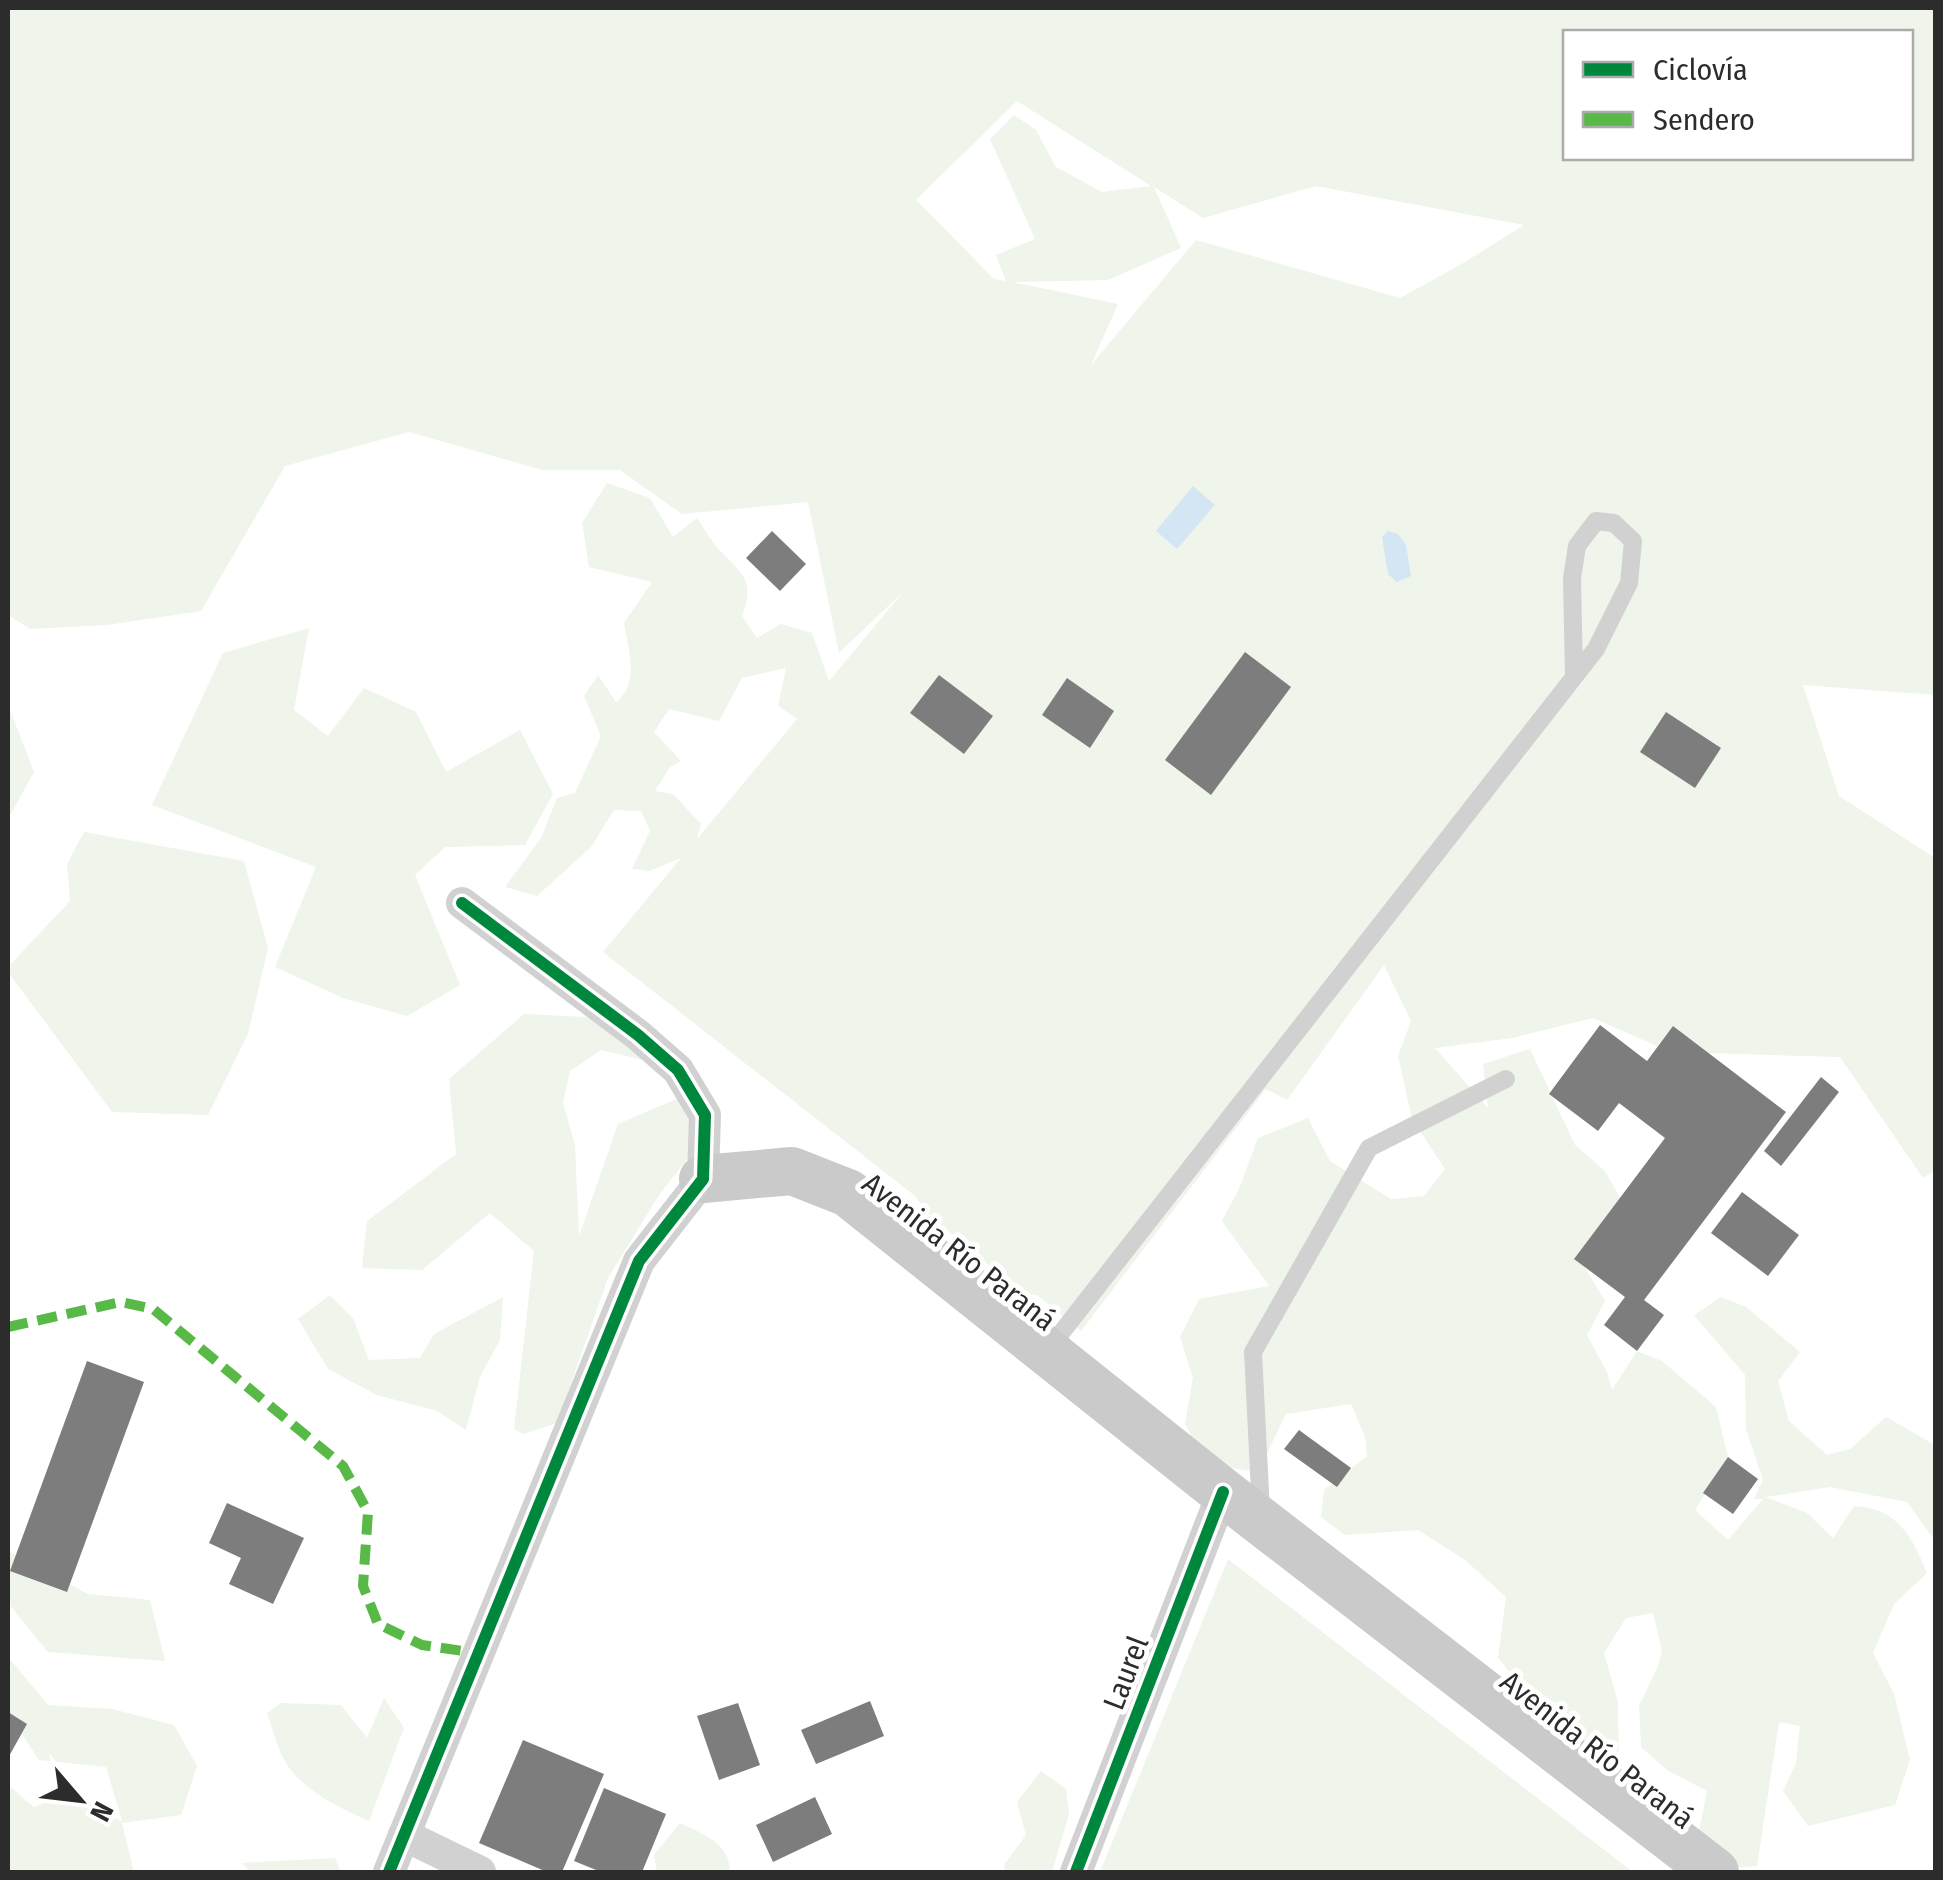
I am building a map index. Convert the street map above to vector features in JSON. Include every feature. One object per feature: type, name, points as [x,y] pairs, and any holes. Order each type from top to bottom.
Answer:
[{"type":"main road","name":"Avenida Río Paraná","points":[[703,1179],[792,1171],[848,1193],[1223,1492],[1715,1872]]},
{"type":"street","points":[[388,1872],[639,1260],[703,1179],[705,1115],[678,1070],[638,1035],[462,903]]},
{"type":"street","name":"Laurel","points":[[1076,1872],[1223,1492]]},
{"type":"street","points":[[404,1835],[480,1872]]},
{"type":"lane","points":[[1047,1352],[1596,649],[1628,583],[1633,542],[1614,523],[1596,521],[1577,546],[1572,578],[1574,676]]},
{"type":"lane","points":[[1262,1522],[1253,1352],[1369,1148],[1506,1079]]},
{"type":"shaded area","points":[[8,8],[1935,8],[1935,695],[1803,685],[1839,796],[1935,858],[1935,1171],[1923,1178],[1840,1057],[1707,1053],[1673,1026],[1657,1046],[1593,1018],[1512,1038],[1435,1048],[1488,1108],[1483,1064],[1530,1049],[1575,1145],[1605,1171],[1626,1208],[1582,1263],[1605,1301],[1587,1335],[1612,1390],[1637,1351],[1662,1361],[1716,1407],[1728,1457],[1695,1510],[1728,1540],[1763,1499],[1754,1499],[1763,1480],[1746,1429],[1745,1375],[1694,1315],[1721,1297],[1746,1307],[1800,1352],[1778,1381],[1789,1421],[1827,1455],[1850,1449],[1886,1417],[1935,1445],[1935,1541],[1907,1502],[1830,1487],[1766,1497],[1807,1513],[1833,1538],[1854,1506],[1882,1512],[1909,1537],[1927,1573],[1894,1604],[1873,1653],[1894,1694],[1910,1760],[1895,1805],[1808,1826],[1783,1791],[1796,1763],[1800,1726],[1779,1722],[1757,1866],[1711,1870],[1694,1856],[1707,1791],[1667,1770],[1641,1747],[1639,1706],[1662,1651],[1653,1613],[1626,1618],[1604,1653],[1618,1702],[1619,1768],[1591,1760],[1552,1725],[1498,1658],[1506,1597],[1465,1560],[1418,1530],[1345,1535],[1321,1517],[1324,1490],[1367,1456],[1365,1437],[1351,1404],[1286,1414],[1258,1472],[1205,1464],[1185,1423],[1193,1378],[1180,1337],[1199,1299],[1269,1286],[1222,1221],[1258,1138],[1308,1118],[1330,1161],[1391,1199],[1424,1196],[1445,1169],[1412,1119],[1398,1056],[1411,1021],[1384,965],[1287,1100],[1266,1089],[1081,1331],[1037,1295],[1023,1294],[931,1217],[915,1196],[603,952],[681,858],[649,871],[632,869],[650,831],[641,811],[614,810],[591,847],[537,896],[505,887],[541,838],[557,798],[575,793],[601,736],[584,696],[598,675],[616,702],[631,676],[624,623],[652,582],[589,567],[582,523],[607,483],[650,498],[673,537],[697,518],[743,576],[748,592],[742,616],[757,638],[781,624],[812,633],[829,681],[903,592],[839,653],[808,502],[682,514],[620,470],[542,470],[409,432],[285,466],[201,611],[107,625],[30,629],[8,615]],"holes":[[[1017,101],[1151,186],[1102,192],[1056,167],[1036,130],[1014,115],[990,139],[1035,239],[996,255],[1006,281],[994,279],[916,200]],[[1316,186],[1524,225],[1400,298],[1196,240],[1091,365],[1118,304],[1013,282],[1108,280],[1181,248],[1154,187],[1203,218]],[[786,668],[778,706],[797,719],[697,839],[701,824],[673,794],[655,791],[670,767],[681,761],[654,732],[669,709],[719,721],[742,678]]]},
{"type":"shaded area","points":[[309,628],[294,710],[328,736],[364,688],[416,712],[446,772],[520,730],[553,794],[525,845],[445,847],[415,875],[460,985],[407,1016],[343,998],[275,967],[316,867],[152,805],[223,653]]},
{"type":"shaded area","points":[[8,705],[34,772],[8,819]]},
{"type":"shaded area","points":[[84,832],[244,861],[268,948],[248,1034],[208,1115],[112,1112],[8,972],[8,967],[70,901],[67,864]]},
{"type":"shaded area","points":[[524,1014],[585,1017],[656,1028],[672,1067],[601,1050],[570,1071],[563,1103],[575,1145],[579,1236],[618,1124],[688,1094],[703,1139],[659,1195],[608,1278],[557,1423],[523,1434],[514,1429],[534,1251],[490,1213],[422,1270],[362,1268],[367,1221],[456,1154],[449,1079]]},
{"type":"shaded area","points":[[330,1295],[353,1318],[369,1360],[420,1358],[434,1334],[503,1297],[500,1340],[480,1377],[466,1430],[437,1411],[377,1395],[328,1369],[298,1319]]},
{"type":"shaded area","points":[[8,1551],[88,1594],[150,1600],[165,1661],[48,1652],[8,1603]]},
{"type":"shaded area","points":[[1228,1559],[1633,1872],[1100,1872]]},
{"type":"shaded area","points":[[8,1657],[48,1705],[112,1709],[174,1725],[197,1766],[181,1815],[122,1823],[134,1872],[10,1872],[8,1785],[34,1807],[60,1796],[122,1821],[106,1767],[39,1760],[8,1713]]},
{"type":"shaded area","points":[[384,1698],[404,1728],[369,1821],[325,1799],[296,1776],[281,1754],[267,1713],[281,1703],[341,1705],[367,1738]]},
{"type":"shaded area","points":[[1041,1771],[1066,1789],[1069,1814],[1052,1872],[1005,1872],[1004,1865],[1026,1835],[1017,1802]]},
{"type":"shaded area","points":[[680,1823],[720,1847],[730,1872],[657,1872],[654,1855]]},
{"type":"shaded area","points":[[335,1858],[341,1872],[251,1872],[242,1863]]},
{"type":"water","points":[[1193,486],[1215,505],[1177,549],[1156,531]]},
{"type":"water","points":[[1388,531],[1398,534],[1406,545],[1411,576],[1397,582],[1388,574],[1382,537]]},
{"type":"building","points":[[772,531],[806,564],[780,591],[746,558]]},
{"type":"building","points":[[1245,652],[1291,687],[1211,795],[1165,760]]},
{"type":"building","points":[[939,675],[993,716],[964,754],[910,713]]},
{"type":"building","points":[[1067,678],[1114,711],[1090,748],[1042,715]]},
{"type":"building","points":[[1666,712],[1721,748],[1695,788],[1640,752]]},
{"type":"building","points":[[1600,1025],[1647,1061],[1673,1026],[1786,1112],[1644,1300],[1664,1315],[1637,1351],[1604,1325],[1625,1297],[1574,1259],[1665,1138],[1619,1103],[1598,1131],[1549,1094]]},
{"type":"building","points":[[1821,1077],[1839,1092],[1781,1166],[1764,1151]]},
{"type":"building","points":[[1742,1192],[1799,1235],[1768,1276],[1711,1233]]},
{"type":"building","points":[[87,1361],[144,1382],[67,1592],[10,1571]]},
{"type":"building","points":[[1299,1430],[1351,1468],[1337,1487],[1284,1449]]},
{"type":"building","points":[[1728,1457],[1758,1479],[1733,1514],[1703,1493]]},
{"type":"building","points":[[227,1503],[304,1538],[273,1604],[229,1584],[241,1558],[209,1543]]},
{"type":"building","points":[[870,1701],[884,1736],[816,1764],[801,1730]]},
{"type":"building","points":[[738,1703],[760,1765],[719,1780],[697,1716]]},
{"type":"building","points":[[8,1712],[27,1724],[8,1758]]},
{"type":"building","points":[[523,1740],[604,1774],[562,1872],[547,1872],[479,1843]]},
{"type":"building","points":[[604,1788],[666,1814],[642,1872],[601,1872],[574,1861]]},
{"type":"building","points":[[815,1797],[832,1834],[773,1862],[756,1825]]},
{"type":"marked path","points":[[8,1327],[121,1302],[153,1309],[343,1466],[368,1512],[363,1586],[378,1624],[422,1645],[477,1653]]},
{"type":"cycle path","points":[[389,1872],[639,1261],[703,1179],[705,1115],[678,1070],[638,1035],[462,903]]},
{"type":"cycle path","points":[[1076,1872],[1223,1492]]}]
